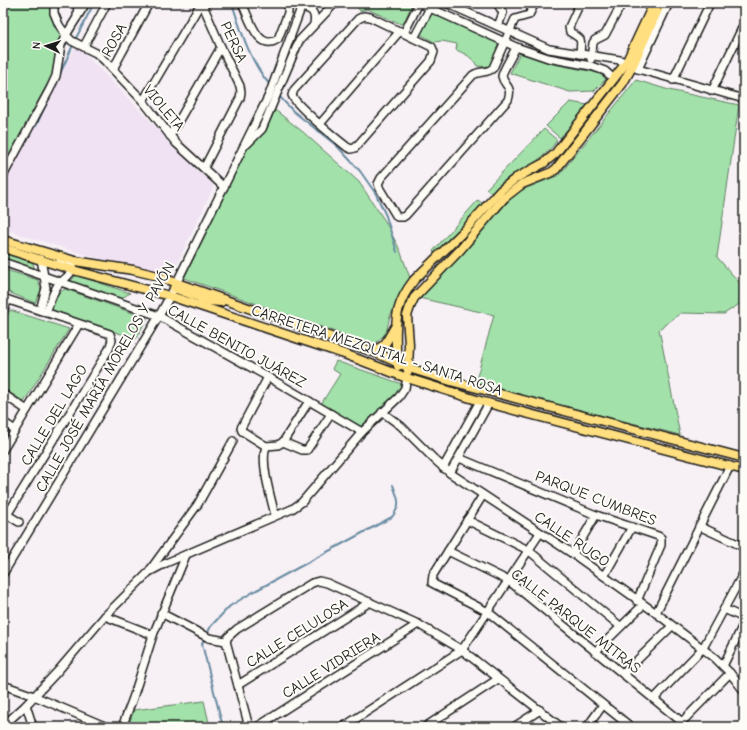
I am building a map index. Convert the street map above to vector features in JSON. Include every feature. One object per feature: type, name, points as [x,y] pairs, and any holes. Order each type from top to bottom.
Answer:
[{"type":"main road","points":[[405,377],[397,363],[395,326],[397,312],[402,298],[414,280],[465,230],[501,190],[516,178],[549,159],[614,79],[632,66],[654,3]]},
{"type":"main road","points":[[405,377],[409,368],[410,344],[408,316],[414,298],[460,250],[504,198],[522,184],[552,172],[556,168],[623,83],[661,3]]},
{"type":"main road","name":"CARRETERA MEZQUITAL - SANTA ROSA","points":[[3,240],[73,270],[173,289],[209,301],[236,304],[374,352],[409,368],[454,382],[744,458]]},
{"type":"main road","name":"CARRETERA MEZQUITAL - SANTA ROSA","points":[[3,248],[133,270],[173,289],[405,377],[480,401],[744,470]]},
{"type":"main road","points":[[374,352],[385,344],[395,326]]},
{"type":"street","name":"VIOLETA","points":[[54,3],[54,13],[59,26],[66,35],[96,53],[113,69],[143,101],[170,136],[224,187]]},
{"type":"street","points":[[77,17],[78,3]]},
{"type":"street","points":[[3,176],[56,76],[61,45],[86,3]]},
{"type":"street","points":[[78,43],[107,3]]},
{"type":"street","name":"ROSA","points":[[113,69],[149,3]]},
{"type":"street","points":[[143,101],[202,3]]},
{"type":"street","name":"PERSA","points":[[202,3],[240,86],[241,92],[240,98],[204,168]]},
{"type":"street","points":[[242,3],[257,36],[262,41],[266,42],[275,41],[278,39],[288,13],[288,3]]},
{"type":"street","points":[[320,3],[336,4]]},
{"type":"street","points":[[320,124],[402,32],[419,3],[516,47],[548,58],[591,66],[605,71],[614,79]]},
{"type":"street","points":[[446,3],[549,49],[620,60],[632,66],[673,80],[744,99]]},
{"type":"street","points":[[497,3],[503,13],[498,26]]},
{"type":"street","points":[[516,47],[503,74],[503,79],[509,89],[509,97],[504,104],[403,217],[400,218],[395,216],[380,189],[379,182],[473,75],[479,72],[487,72],[493,68],[506,42],[515,19],[529,15],[535,3]]},
{"type":"street","points":[[580,3],[569,27],[570,32],[578,36],[581,40],[580,54]]},
{"type":"street","points":[[591,66],[593,43],[595,40],[605,35],[622,3]]},
{"type":"street","points":[[632,66],[668,3]]},
{"type":"street","points":[[673,80],[710,3]]},
{"type":"street","name":"CALLE JOSÉ MARÍA MORELOS Y PAVÓN","points":[[244,147],[262,129],[299,41],[314,24],[336,4]]},
{"type":"street","name":"CALLE JOSÉ MARÍA MORELOS Y PAVÓN","points":[[3,574],[159,316],[269,95],[302,6],[309,8],[313,12],[315,17],[314,24]]},
{"type":"street","points":[[414,38],[430,8]]},
{"type":"street","points":[[364,16],[370,17],[402,32],[432,47],[434,52],[431,61],[355,148],[351,149],[320,124],[295,100],[292,95],[294,90],[358,19],[364,16]]},
{"type":"street","points":[[712,91],[744,24]]},
{"type":"street","points":[[170,136],[221,47]]},
{"type":"street","points":[[41,255],[46,288],[43,311]]},
{"type":"street","name":"CALLE BENITO JUÁREZ","points":[[3,262],[159,316],[362,432]]},
{"type":"street","points":[[43,311],[61,282],[71,274],[73,270]]},
{"type":"street","points":[[3,311],[5,299],[80,324],[3,450]]},
{"type":"street","name":"CALLE DEL LAGO","points":[[5,513],[109,349],[112,340],[110,334],[80,324]]},
{"type":"street","points":[[268,377],[241,426],[242,431],[266,446],[274,446],[283,442],[308,401]]},
{"type":"street","points":[[149,572],[166,563],[292,509],[302,502],[362,432],[399,397],[405,388],[405,377]]},
{"type":"street","points":[[3,394],[27,410]]},
{"type":"street","points":[[443,468],[480,401]]},
{"type":"street","points":[[450,473],[489,403]]},
{"type":"street","name":"CALLE RUGO","points":[[382,412],[401,426],[443,468],[573,554],[703,648],[730,673],[744,691]]},
{"type":"street","points":[[283,442],[302,450],[307,450],[331,414]]},
{"type":"street","points":[[3,422],[15,430]]},
{"type":"street","points":[[469,422],[476,425]]},
{"type":"street","points":[[3,726],[34,696],[105,616],[149,572],[198,504],[233,441]]},
{"type":"street","points":[[266,446],[264,457],[275,515]]},
{"type":"street","name":"PARQUE CUMBRES","points":[[459,458],[596,515],[661,538],[661,545],[640,603]]},
{"type":"street","points":[[656,613],[730,466]]},
{"type":"street","points":[[483,495],[448,551],[432,579],[432,583],[488,612],[631,727]]},
{"type":"street","points":[[5,513],[19,522]]},
{"type":"street","points":[[573,554],[596,515]]},
{"type":"street","points":[[467,520],[528,550],[620,626]]},
{"type":"street","points":[[699,526],[744,547]]},
{"type":"street","points":[[604,576],[632,527]]},
{"type":"street","points":[[343,727],[462,650],[540,532]]},
{"type":"street","name":"CALLE PARQUE MITRAS","points":[[448,551],[509,581],[654,699],[679,724]]},
{"type":"street","points":[[122,727],[161,613],[186,555]]},
{"type":"street","points":[[654,699],[703,648],[744,572]]},
{"type":"street","points":[[249,727],[226,641],[228,637],[238,629],[305,587],[319,581],[338,587],[418,624],[462,650],[561,727]]},
{"type":"street","name":"CALLE CELULOSA","points":[[238,685],[370,602]]},
{"type":"street","points":[[595,652],[640,603]]},
{"type":"street","points":[[724,609],[744,618]]},
{"type":"street","points":[[161,613],[206,637],[226,641]]},
{"type":"street","points":[[105,616],[153,635]]},
{"type":"street","name":"CALLE VIDRIERA","points":[[257,727],[418,624]]},
{"type":"street","points":[[623,674],[672,626]]},
{"type":"street","points":[[723,666],[742,627]]},
{"type":"street","points":[[679,724],[730,673]]},
{"type":"street","points":[[425,727],[498,679]]},
{"type":"street","points":[[3,685],[34,696],[107,727]]},
{"type":"street","points":[[26,704],[33,727]]},
{"type":"street","points":[[587,727],[603,705]]},
{"type":"street","points":[[514,727],[540,710]]},
{"type":"shaded area","points":[[76,45],[214,186],[172,274],[96,258],[3,229],[3,183]]},
{"type":"green space","points":[[3,3],[50,3],[54,20],[61,35],[52,75],[3,167]]},
{"type":"green space","points":[[354,3],[412,4],[403,25],[367,9],[360,11]]},
{"type":"green space","points":[[432,12],[502,44],[490,67],[477,66],[468,56],[456,50],[457,44],[442,41],[434,42],[420,34]]},
{"type":"green space","points":[[520,53],[553,64],[599,73],[606,79],[594,91],[570,92],[510,73]]},
{"type":"green space","points":[[636,80],[669,90],[739,105],[717,257],[744,288],[744,301],[724,314],[681,313],[659,329],[680,435],[475,384],[494,315],[419,298],[517,192],[559,175]]},
{"type":"green space","points":[[570,102],[588,105],[560,138],[546,126]]},
{"type":"green space","points":[[275,110],[303,132],[359,182],[385,221],[400,250],[410,278],[390,316],[386,333],[375,344],[369,344],[184,278],[249,145],[266,129]]},
{"type":"green space","points":[[544,129],[557,140],[548,152],[507,179],[491,193],[486,189]]},
{"type":"green space","points":[[478,200],[483,204],[435,255],[433,251]]},
{"type":"green space","points":[[3,251],[32,260],[35,270],[3,260]]},
{"type":"green space","points":[[3,269],[38,280],[41,290],[35,303],[3,290]]},
{"type":"green space","points":[[76,275],[130,293],[117,301],[69,283]]},
{"type":"green space","points":[[65,289],[147,318],[136,339],[50,310],[56,294]]},
{"type":"green space","points":[[10,310],[69,329],[24,402],[3,388],[3,326]]},
{"type":"green space","points":[[336,361],[402,384],[394,398],[361,427],[321,404],[340,374],[332,369]]},
{"type":"green space","points":[[204,701],[210,727],[128,727],[134,710]]},
{"type":"waterway","points":[[75,40],[94,3]]},
{"type":"waterway","points":[[232,3],[252,56],[263,76],[270,85]]},
{"type":"waterway","points":[[60,74],[73,45]]},
{"type":"waterway","points":[[278,95],[293,111],[337,146],[360,171],[376,194],[386,216],[397,252]]},
{"type":"waterway","points":[[36,126],[47,102]]},
{"type":"waterway","points":[[223,727],[202,644],[211,626],[230,606],[253,592],[392,517],[398,505],[398,498],[393,485]]}]
